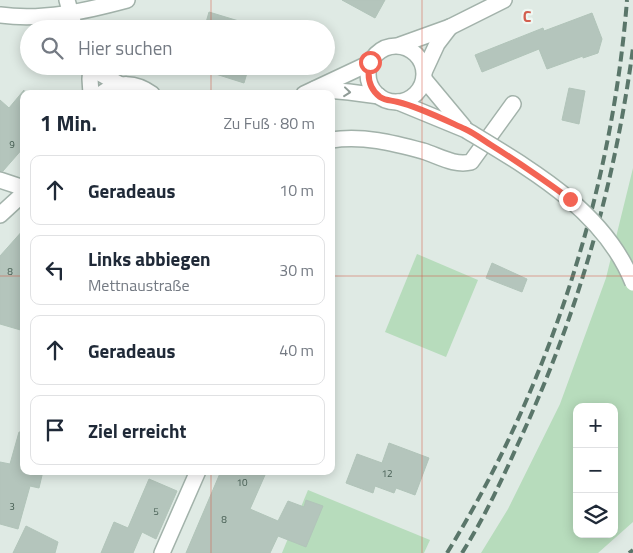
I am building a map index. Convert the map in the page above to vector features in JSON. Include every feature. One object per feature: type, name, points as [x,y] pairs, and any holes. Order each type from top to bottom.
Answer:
[{"type":"street","points":[[0,15],[32,18],[69,7],[127,0]]},
{"type":"street","points":[[400,46],[450,26],[504,0]]},
{"type":"street","points":[[69,7],[73,20]]},
{"type":"street","points":[[398,102],[407,100],[421,88],[424,75],[437,44],[450,26]]},
{"type":"street","points":[[466,130],[424,75],[422,61],[409,48],[391,46],[382,49],[375,55],[370,62],[368,72],[373,90],[388,101],[398,102],[466,130],[523,165],[570,199],[614,249],[633,283]]},
{"type":"street","points":[[313,90],[370,62]]},
{"type":"street","points":[[91,75],[91,90]]},
{"type":"street","points":[[103,75],[119,84]]},
{"type":"street","points":[[106,90],[119,84],[130,84],[146,90]]},
{"type":"street","points":[[335,92],[380,96]]},
{"type":"street","points":[[335,139],[378,139],[461,164],[470,162],[513,104]]},
{"type":"street","points":[[0,180],[20,187]]},
{"type":"street","points":[[0,215],[20,197]]},
{"type":"street","points":[[162,553],[196,475]]},
{"type":"green space","points":[[633,168],[633,522],[618,535],[618,403],[573,403],[573,538],[615,538],[598,553],[481,553],[508,509],[560,404],[606,278]]},
{"type":"green space","points":[[417,254],[478,280],[446,357],[385,332]]},
{"type":"green space","points":[[308,490],[430,540],[424,553],[282,553]]},
{"type":"building","points":[[342,0],[385,0],[375,18]]},
{"type":"building","points":[[209,12],[235,20],[207,20]]},
{"type":"building","points":[[592,13],[602,39],[598,53],[583,58],[583,56],[547,69],[539,49],[482,72],[475,55],[543,28],[544,31]]},
{"type":"building","points":[[219,75],[246,75],[244,83]]},
{"type":"building","points":[[569,88],[585,91],[579,124],[562,120]]},
{"type":"building","points":[[20,95],[20,152],[3,171],[0,171],[0,100],[9,108]]},
{"type":"building","points":[[20,234],[20,330],[0,324],[0,256]]},
{"type":"building","points":[[492,263],[527,279],[522,292],[486,278]]},
{"type":"building","points":[[20,432],[20,475],[42,475],[39,488],[30,486],[18,529],[0,524],[0,462],[10,464]]},
{"type":"building","points":[[389,443],[429,458],[415,495],[396,488],[394,493],[375,486],[373,493],[346,483],[357,454],[382,463]]},
{"type":"building","points":[[219,475],[265,475],[250,509],[278,521],[288,501],[304,507],[306,500],[323,506],[306,547],[278,536],[270,553],[186,553]]},
{"type":"building","points":[[149,479],[177,491],[156,539],[142,532],[133,553],[101,553],[114,522],[128,528]]},
{"type":"building","points":[[26,526],[58,542],[55,553],[13,553]]},
{"type":"railway","points":[[447,553],[483,490],[516,424],[544,357],[569,287],[590,216],[607,144],[619,72],[627,0]]},
{"type":"railway","points":[[462,553],[491,501],[517,446],[558,349],[575,301],[604,202],[625,100],[633,48]]},
{"type":"railway","points":[[629,553],[633,550]]},
{"type":"route","points":[[370,62],[369,81],[373,90],[380,96],[388,101],[398,102],[466,130],[523,165],[570,199]]}]
